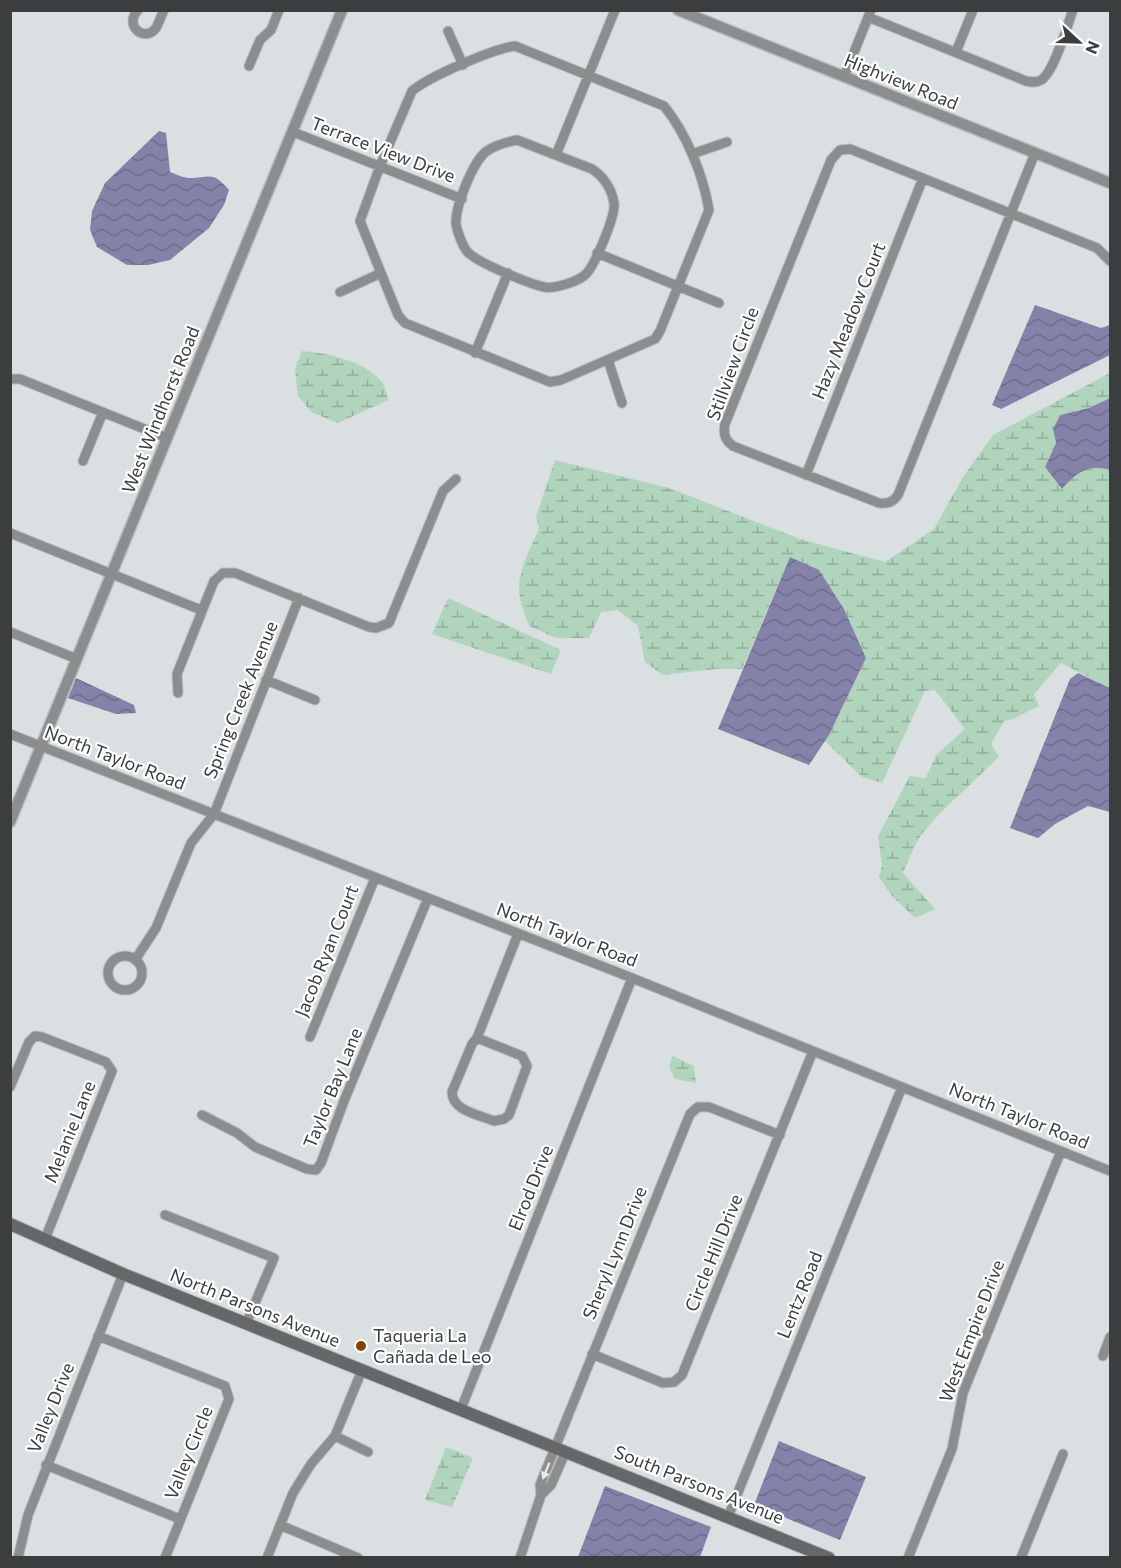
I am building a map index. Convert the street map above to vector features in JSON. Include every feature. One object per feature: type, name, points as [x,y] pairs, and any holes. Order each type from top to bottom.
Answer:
[{"type":"main road","name":"North Parsons Avenue","points":[[10,1224],[123,1274],[561,1449]]},
{"type":"main road","name":"South Parsons Avenue","points":[[561,1449],[829,1557]]},
{"type":"street","points":[[138,10],[133,18],[134,26],[138,32],[146,34],[154,30],[164,10]]},
{"type":"street","points":[[249,66],[260,40],[271,30],[279,10]]},
{"type":"street","name":"West Windhorst Road","points":[[10,822],[14,804],[41,747],[342,10]]},
{"type":"street","points":[[556,155],[615,10]]},
{"type":"street","name":"Highview Road","points":[[678,10],[1110,183]]},
{"type":"street","points":[[956,52],[973,10]]},
{"type":"street","points":[[843,76],[869,14],[1026,81],[1042,80],[1051,68],[1073,10]]},
{"type":"street","points":[[448,31],[462,65]]},
{"type":"street","points":[[515,46],[664,106],[671,115],[692,154],[707,199],[708,210],[679,286],[655,339],[561,380],[550,382],[405,323],[398,315],[360,221],[380,166],[412,91],[422,83],[462,65],[515,46]]},
{"type":"street","name":"Terrace View Drive","points":[[293,132],[462,199]]},
{"type":"street","points":[[517,140],[592,169],[603,176],[614,203],[612,218],[597,254],[585,275],[558,288],[544,287],[508,273],[476,260],[466,251],[455,222],[462,199],[477,161],[488,150],[517,140]]},
{"type":"street","points":[[692,154],[727,142]]},
{"type":"street","name":"Stillview Circle","points":[[1010,214],[850,149],[840,150],[831,160],[725,424],[725,437],[733,446],[879,503],[885,504],[895,500],[1035,153]]},
{"type":"street","name":"Hazy Meadow Court","points":[[806,475],[923,178]]},
{"type":"street","points":[[1010,214],[1097,248],[1110,261]]},
{"type":"street","points":[[597,254],[719,303]]},
{"type":"street","points":[[340,292],[381,273]]},
{"type":"street","points":[[475,353],[508,273]]},
{"type":"street","points":[[608,360],[622,403]]},
{"type":"street","points":[[10,378],[20,379],[167,438]]},
{"type":"street","points":[[83,461],[103,412]]},
{"type":"street","points":[[178,693],[177,674],[201,610],[214,581],[223,573],[229,572],[369,627],[376,628],[389,623],[393,618],[443,490],[456,479]]},
{"type":"street","points":[[10,533],[201,610]]},
{"type":"street","name":"Spring Creek Avenue","points":[[135,960],[156,928],[191,843],[214,814],[299,598]]},
{"type":"street","points":[[10,632],[77,659]]},
{"type":"street","points":[[266,680],[315,700]]},
{"type":"street","name":"North Taylor Road","points":[[10,734],[632,978],[1110,1171]]},
{"type":"street","name":"Jacob Ryan Court","points":[[310,1037],[375,878]]},
{"type":"street","name":"Taylor Bay Lane","points":[[202,1115],[237,1133],[255,1147],[307,1169],[316,1170],[321,1163],[344,1101],[428,898]]},
{"type":"street","points":[[477,1038],[522,1056],[527,1066],[509,1115],[500,1120],[494,1121],[458,1106],[452,1098],[452,1092],[472,1044],[477,1038],[518,934]]},
{"type":"street","name":"Elrod Drive","points":[[461,1409],[632,978]]},
{"type":"street","name":"Melanie Lane","points":[[10,1087],[29,1042],[35,1036],[106,1062],[112,1071],[45,1239]]},
{"type":"street","name":"Circle Hill Drive","points":[[592,1354],[663,1383],[679,1379],[682,1375],[813,1051]]},
{"type":"street","name":"Lentz Road","points":[[728,1517],[902,1087]]},
{"type":"street","name":"Sheryl Lynn Drive","points":[[520,1557],[541,1495],[551,1485],[592,1354],[690,1114],[698,1107],[709,1107],[780,1135]]},
{"type":"street","name":"West Empire Drive","points":[[908,1557],[951,1449],[963,1393],[1061,1150]]},
{"type":"street","points":[[165,1215],[273,1258],[246,1324]]},
{"type":"street","name":"Valley Drive","points":[[18,1557],[28,1515],[46,1465],[123,1274]]},
{"type":"street","name":"Valley Circle","points":[[98,1336],[225,1386],[229,1399],[165,1557]]},
{"type":"street","points":[[1103,1356],[1110,1337]]},
{"type":"street","points":[[267,1557],[293,1493],[302,1477],[335,1436],[362,1370]]},
{"type":"street","points":[[335,1436],[368,1452]]},
{"type":"street","points":[[1021,1557],[1063,1454]]},
{"type":"street","points":[[46,1465],[180,1519]]},
{"type":"street","points":[[280,1526],[358,1557]]},
{"type":"green space","points":[[302,351],[334,356],[356,363],[382,382],[388,400],[338,423],[311,412],[298,396],[295,368]]},
{"type":"green space","points":[[1110,373],[1110,398],[1089,408],[1060,415],[1053,429],[1056,443],[1045,467],[1062,489],[1083,471],[1095,468],[1110,470],[1110,688],[1061,663],[1034,694],[1039,706],[1004,721],[991,744],[999,756],[931,823],[919,838],[912,853],[903,873],[935,909],[915,918],[891,895],[879,877],[882,865],[878,836],[910,776],[926,778],[936,755],[965,729],[935,690],[925,691],[882,783],[862,777],[825,741],[866,658],[844,609],[819,570],[790,557],[742,669],[716,669],[663,675],[645,662],[638,626],[618,610],[601,612],[589,638],[556,638],[529,626],[520,598],[521,573],[539,529],[536,517],[555,460],[669,488],[800,539],[885,562],[934,529],[963,477],[993,435]]},
{"type":"green space","points":[[448,598],[561,650],[551,674],[432,634]]},
{"type":"green space","points":[[673,1056],[694,1066],[696,1083],[675,1079],[669,1066]]},
{"type":"green space","points":[[446,1447],[473,1458],[452,1507],[425,1500]]},
{"type":"water","points":[[159,131],[166,133],[170,172],[187,178],[214,177],[229,190],[224,205],[209,228],[170,260],[148,265],[127,265],[97,247],[90,230],[92,211],[105,183]]},
{"type":"water","points":[[1035,305],[1101,328],[1110,325],[1110,355],[1001,409],[992,405]]},
{"type":"water","points":[[1110,398],[1110,470],[1095,468],[1083,471],[1062,489],[1045,467],[1056,443],[1053,429],[1060,415],[1089,408]]},
{"type":"water","points":[[790,557],[819,570],[844,609],[866,658],[829,735],[809,765],[718,729]]},
{"type":"water","points":[[1078,673],[1110,688],[1110,812],[1088,806],[1055,824],[1038,838],[1010,828],[1070,679]]},
{"type":"water","points":[[76,678],[134,705],[136,713],[116,714],[68,698]]},
{"type":"water","points":[[779,1441],[866,1477],[840,1540],[754,1505]]},
{"type":"water","points":[[605,1486],[711,1527],[700,1557],[578,1557]]},
{"type":"place","name":"Taqueria La Cañada de Leo","points":[[361,1346]]}]
